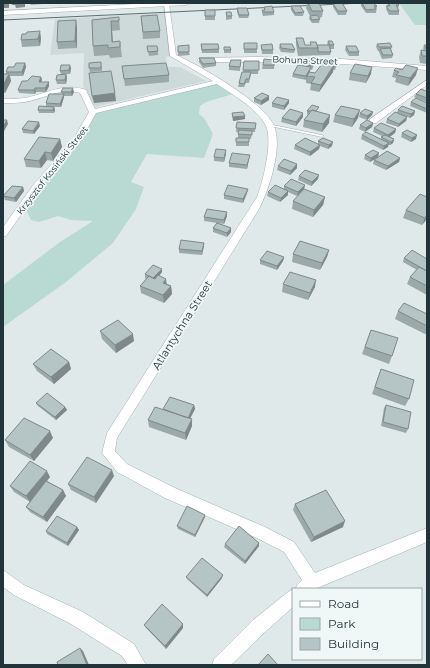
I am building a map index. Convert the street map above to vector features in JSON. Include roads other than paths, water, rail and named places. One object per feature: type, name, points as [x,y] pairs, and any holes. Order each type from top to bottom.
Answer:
[{"type":"street","points":[[3,13],[186,3]]},
{"type":"street","points":[[166,4],[173,56],[184,60],[252,106],[270,125]]},
{"type":"street","name":"Bohuna Street","points":[[184,60],[285,59],[381,63],[427,68]]},
{"type":"street","points":[[93,112],[218,82]]},
{"type":"street","points":[[373,121],[427,82]]},
{"type":"street","name":"Krzysztof Kosiński Street","points":[[3,101],[26,100],[64,90],[75,90],[83,92],[93,112],[90,122],[78,139],[37,186],[3,234]]},
{"type":"street","name":"Atlantychna Street","points":[[270,125],[272,136],[264,190],[255,209],[111,437],[108,453],[122,468],[170,494],[262,533],[289,547],[308,586]]},
{"type":"street","points":[[308,586],[427,535]]},
{"type":"street","points":[[3,577],[19,590],[77,618],[128,650],[138,665]]},
{"type":"street","points":[[220,665],[259,626],[292,599]]},
{"type":"lane","points":[[270,125],[322,136]]},
{"type":"tram line","points":[[3,20],[362,3]]}]
